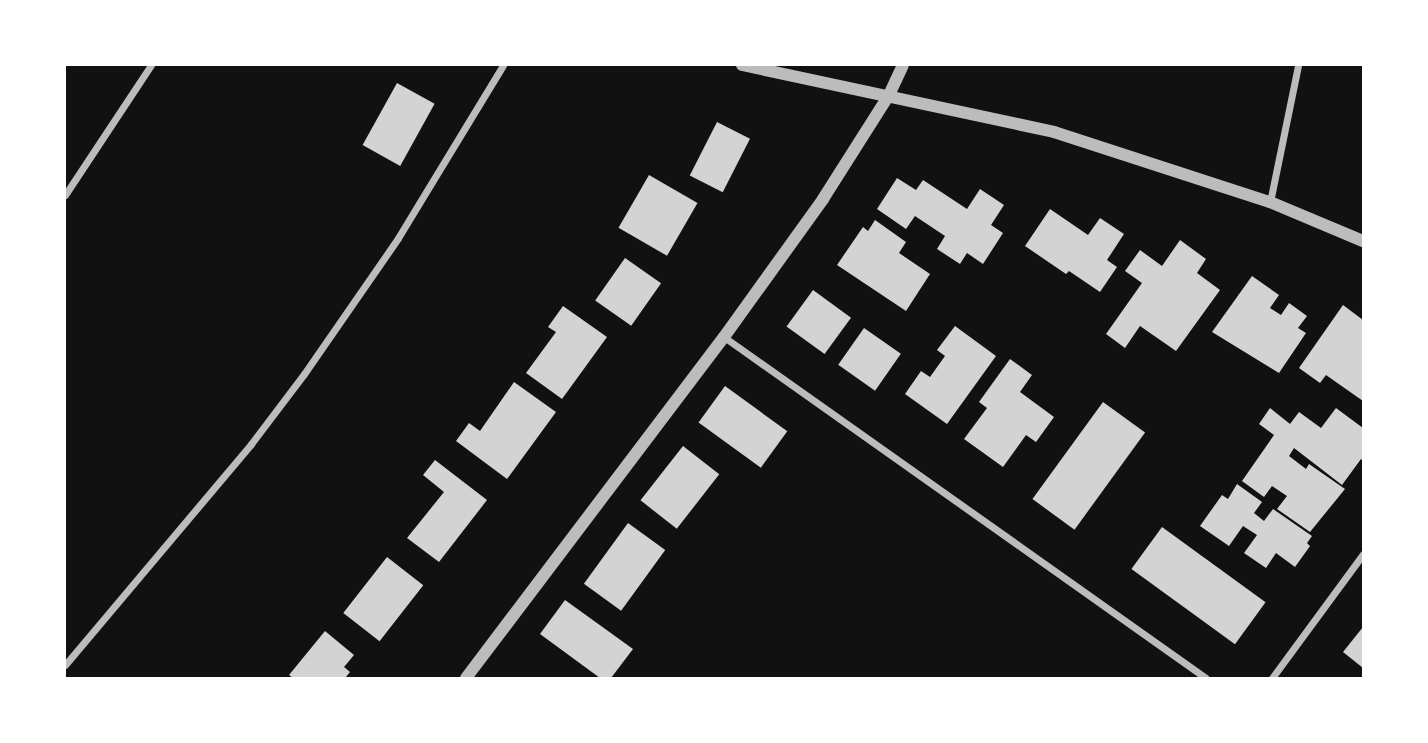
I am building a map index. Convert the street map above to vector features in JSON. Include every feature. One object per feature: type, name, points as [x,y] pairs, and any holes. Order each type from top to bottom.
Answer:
[{"type":"street","points":[[65,195],[151,65]]},
{"type":"street","points":[[65,665],[243,453],[304,374],[405,228],[503,65]]},
{"type":"street","points":[[742,65],[1054,132],[1270,202],[1363,241]]},
{"type":"street","points":[[466,678],[724,337],[823,199],[889,95],[903,65]]},
{"type":"street","points":[[1270,202],[1298,65]]},
{"type":"street","points":[[724,337],[1206,678]]},
{"type":"street","points":[[1272,678],[1363,554]]},
{"type":"building","points":[[397,83],[435,104],[400,166],[363,145]]},
{"type":"building","points":[[717,122],[750,139],[723,192],[690,175]]},
{"type":"building","points":[[649,175],[697,203],[667,256],[618,228]]},
{"type":"building","points":[[897,178],[916,190],[923,180],[967,209],[980,189],[1004,205],[991,225],[1003,233],[983,264],[967,253],[960,264],[937,249],[945,236],[915,216],[906,229],[877,209]]},
{"type":"building","points":[[1050,209],[1088,235],[1100,218],[1124,234],[1107,260],[1117,267],[1100,292],[1069,271],[1066,274],[1025,246]]},
{"type":"building","points":[[875,220],[906,242],[899,253],[930,274],[906,311],[837,265],[863,227],[868,231]]},
{"type":"building","points":[[1180,240],[1206,259],[1197,273],[1220,290],[1176,351],[1140,326],[1125,348],[1106,334],[1142,283],[1125,271],[1140,250],[1162,266]]},
{"type":"building","points":[[625,258],[661,283],[631,326],[595,301]]},
{"type":"building","points":[[1252,276],[1279,295],[1270,308],[1281,315],[1289,303],[1307,316],[1298,328],[1306,333],[1279,373],[1212,332]]},
{"type":"building","points":[[813,290],[851,318],[825,354],[787,326]]},
{"type":"building","points":[[1343,305],[1363,320],[1363,401],[1326,375],[1320,383],[1299,368]]},
{"type":"building","points":[[563,306],[607,337],[562,399],[526,373],[556,332],[548,327]]},
{"type":"building","points":[[955,326],[996,356],[947,424],[905,394],[921,371],[930,377],[945,356],[937,350]]},
{"type":"building","points":[[864,328],[901,354],[875,391],[838,365]]},
{"type":"building","points":[[1010,359],[1032,375],[1020,392],[1054,417],[1036,442],[1026,435],[1003,467],[964,439],[987,408],[979,402]]},
{"type":"building","points":[[514,382],[556,412],[507,479],[456,441],[469,423],[480,431]]},
{"type":"building","points":[[725,386],[787,431],[761,468],[699,422]]},
{"type":"building","points":[[1103,402],[1145,433],[1075,530],[1032,499]]},
{"type":"building","points":[[1270,408],[1290,424],[1299,412],[1321,428],[1336,408],[1363,428],[1363,461],[1361,459],[1342,485],[1294,448],[1289,456],[1306,469],[1309,464],[1345,489],[1310,532],[1277,509],[1287,496],[1272,486],[1264,497],[1242,481],[1274,435],[1259,424]]},
{"type":"building","points":[[683,446],[719,474],[677,529],[641,500]]},
{"type":"building","points":[[435,460],[487,500],[439,562],[407,538],[444,492],[423,475]]},
{"type":"building","points":[[1237,484],[1262,502],[1254,513],[1264,521],[1273,509],[1312,536],[1307,543],[1310,546],[1295,567],[1276,553],[1266,568],[1244,553],[1257,535],[1243,526],[1229,546],[1200,526],[1222,495],[1228,499]]},
{"type":"building","points":[[628,523],[665,550],[621,611],[584,584]]},
{"type":"building","points":[[1162,527],[1266,602],[1235,644],[1131,569]]},
{"type":"building","points":[[387,557],[423,585],[380,641],[343,613]]},
{"type":"building","points":[[565,600],[633,649],[611,678],[600,678],[540,634]]},
{"type":"building","points":[[1363,627],[1363,668],[1343,652]]},
{"type":"building","points":[[325,631],[354,655],[344,667],[350,672],[345,678],[293,678],[289,675]]}]
